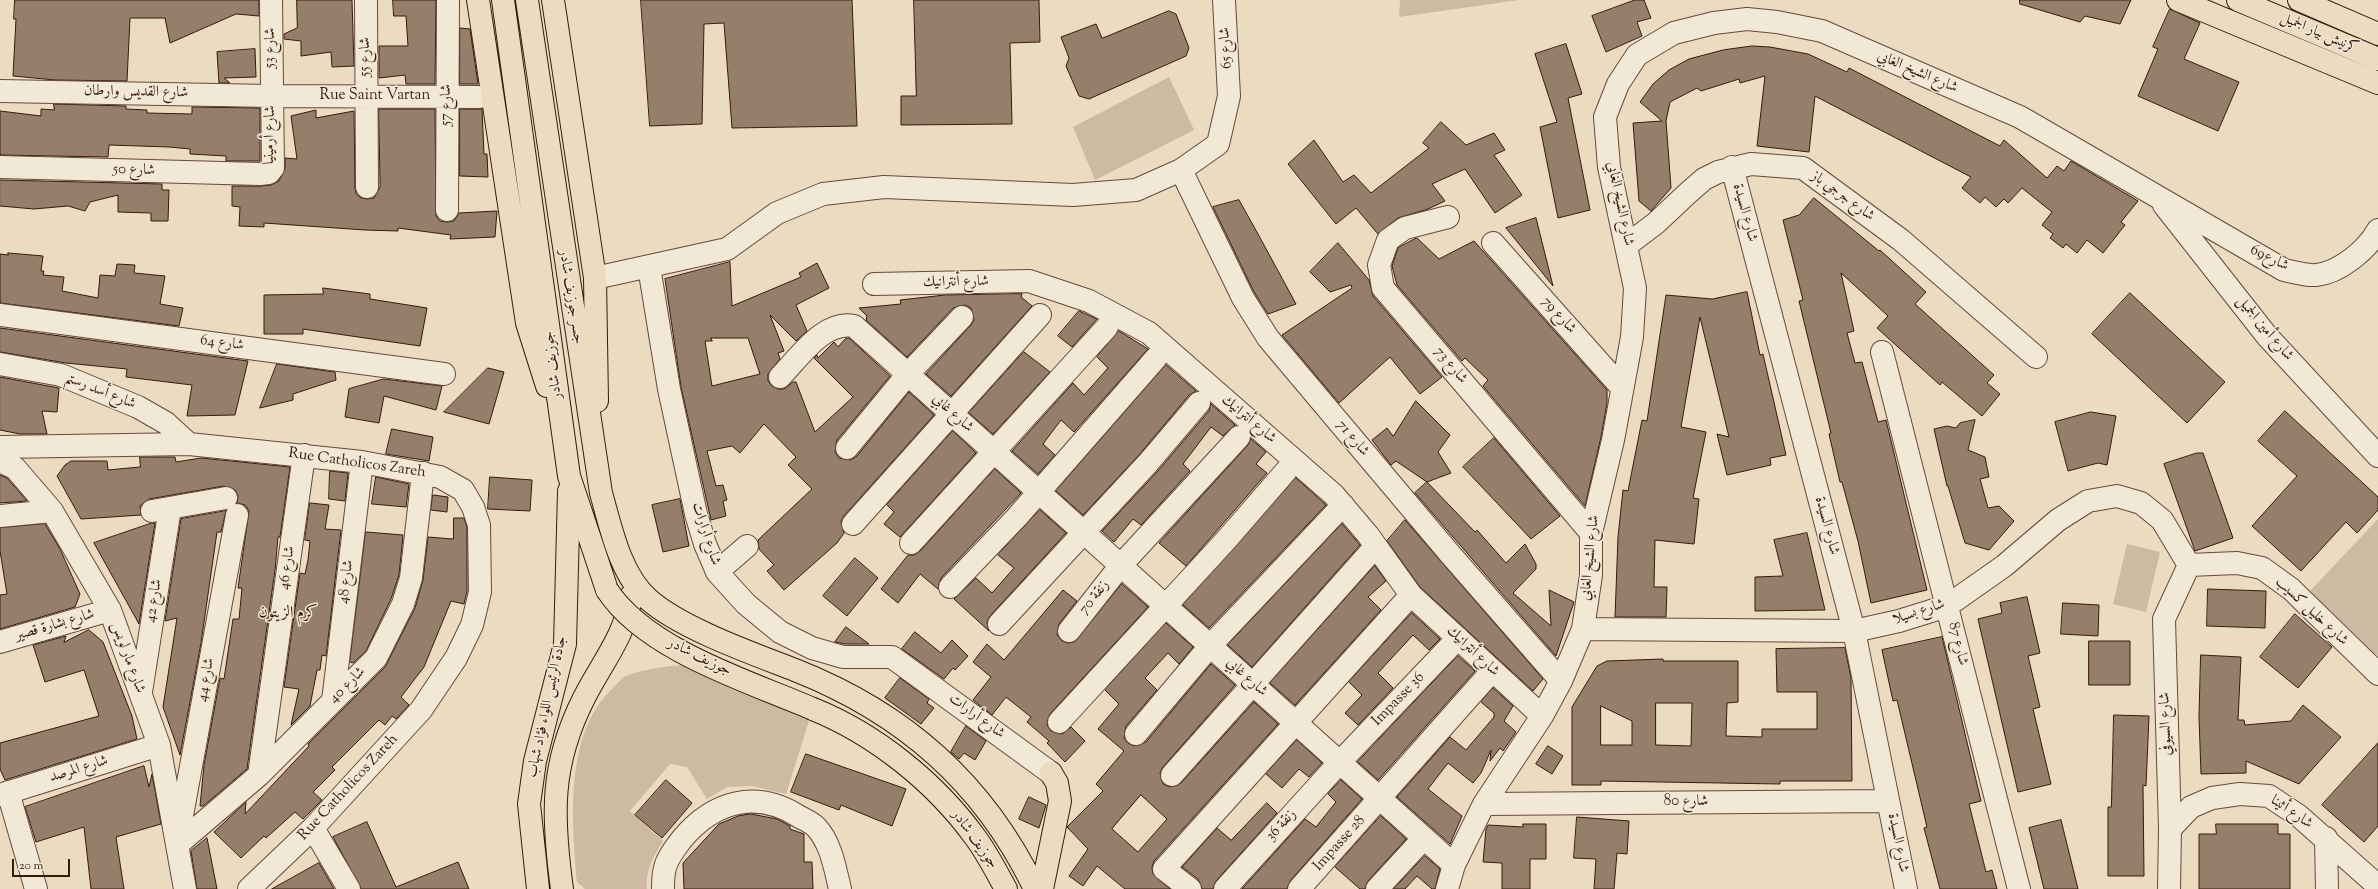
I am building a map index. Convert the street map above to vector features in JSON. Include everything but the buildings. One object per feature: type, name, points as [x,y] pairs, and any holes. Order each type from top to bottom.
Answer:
[{"type":"highway","points":[[478,0],[527,323],[563,433]]},
{"type":"highway","name":"جسر جوزيف شادر","points":[[503,0],[549,319]]},
{"type":"highway","name":"جسر جوزيف شادر","points":[[527,0],[573,318],[601,493],[608,516],[635,583]]},
{"type":"highway","points":[[553,0],[594,278],[598,388],[594,446]]},
{"type":"highway","points":[[2178,0],[2378,83]]},
{"type":"highway","name":"كرنيش بيار الجميل","points":[[2238,0],[2378,59]]},
{"type":"highway","name":"كرنيش بيار الجميل","points":[[2299,0],[2377,21]]},
{"type":"highway","points":[[2337,0],[2377,21]]},
{"type":"highway","name":"جوزيف شادر","points":[[549,319],[569,476],[607,590],[634,622],[666,643],[714,667],[813,709],[876,743],[919,777],[967,826],[1006,889]]},
{"type":"highway","name":"جادة الرئيس اللواء فؤاد شهاب","points":[[538,889],[530,804],[535,761],[565,644],[569,476]]},
{"type":"highway","name":"جوزيف شادر","points":[[635,583],[656,606],[685,623],[833,685],[883,715],[934,753],[978,797],[1017,853],[1035,889]]},
{"type":"highway","name":"جادة الرئيس اللواء فؤاد شهاب","points":[[562,889],[556,847],[554,815],[559,766],[576,716],[622,630],[635,583]]},
{"type":"highway","points":[[1042,889],[1060,801],[1057,783],[1051,773]]},
{"type":"street","name":"شارع 53","points":[[271,96],[272,0]]},
{"type":"street","name":"شارع 55","points":[[366,0],[367,187]]},
{"type":"street","name":"شارع 57","points":[[447,210],[448,0]]},
{"type":"street","name":"شارع 65","points":[[594,278],[727,249],[777,212],[823,194],[884,187],[1073,195],[1136,190],[1181,170],[1218,144],[1229,96],[1224,0]]},
{"type":"street","name":"شارع الشيخ الغابي","points":[[1447,889],[1454,865],[1484,804],[1542,716],[1561,681],[1582,629],[1591,575],[1591,533],[1632,337],[1635,288],[1610,167],[1605,117],[1618,84],[1637,55],[1674,33],[1714,23],[1747,19],[1777,22],[1822,31],[2020,117],[2157,196]]},
{"type":"street","name":"شارع القديس وارطان","points":[[0,91],[271,96]]},
{"type":"street","name":"Rue Saint Vartan","points":[[271,96],[479,97]]},
{"type":"street","name":"شارع أرمينيا","points":[[269,173],[273,168],[271,96]]},
{"type":"street","name":"شارع جرجي باز","points":[[1627,245],[1704,179],[1732,167],[1751,164],[1803,168],[1900,240],[2036,356]]},
{"type":"street","name":"شارع 50","points":[[0,166],[260,174],[269,173]]},
{"type":"street","name":"شارع السيدة","points":[[1732,167],[1854,631],[1906,889]]},
{"type":"street","name":"شارع 71","points":[[1181,170],[1243,298],[1268,338],[1450,554],[1561,681]]},
{"type":"street","name":"شارع69","points":[[2157,196],[2284,270],[2316,275],[2346,264],[2372,240],[2378,230]]},
{"type":"street","name":"شارع أمين الجميل","points":[[2157,196],[2267,336],[2378,456]]},
{"type":"street","name":"شارع 73","points":[[1448,217],[1405,228],[1388,240],[1379,266],[1383,288],[1591,533]]},
{"type":"street","name":"شارع 79","points":[[1493,243],[1622,388]]},
{"type":"street","name":"شارع أرارات","points":[[650,267],[669,389],[696,514],[705,544],[718,572],[746,604],[780,632],[812,648],[843,657],[892,657],[1051,773]]},
{"type":"street","name":"شارع أنترانيك","points":[[874,284],[1029,281],[1089,301],[1154,337],[1280,446],[1343,506],[1411,595],[1542,716]]},
{"type":"street","name":"شارع 64","points":[[0,315],[444,374]]},
{"type":"street","points":[[853,524],[1040,316]]},
{"type":"street","points":[[848,448],[908,374],[962,317]]},
{"type":"street","name":"شارع غابي","points":[[780,377],[829,329],[842,325],[854,326],[867,336],[1454,865]]},
{"type":"street","points":[[911,543],[1107,327]]},
{"type":"street","name":"شارع 87","points":[[1882,352],[2019,889]]},
{"type":"street","points":[[950,587],[964,570],[971,567],[1156,358]]},
{"type":"street","name":"شارع أسد رستم","points":[[0,364],[61,376],[138,407],[166,423],[189,444]]},
{"type":"street","points":[[999,624],[1148,463],[1199,402]]},
{"type":"street","name":"زنقة 70","points":[[1069,631],[1121,565],[1239,437]]},
{"type":"street","name":"Rue Catholicos Zareh","points":[[0,447],[189,444],[362,462],[440,477],[462,490],[473,507],[479,525],[480,592],[472,625],[456,658],[438,688],[421,710],[313,828],[249,889]]},
{"type":"street","name":"شارع 46","points":[[259,775],[304,455]]},
{"type":"street","name":"شارع مار لويس","points":[[0,461],[16,468],[52,511],[110,610],[159,745],[185,889]]},
{"type":"street","name":"شارع 48","points":[[333,702],[362,462]]},
{"type":"street","points":[[1059,722],[1227,539],[1286,471]]},
{"type":"street","name":"شارع 40","points":[[177,845],[259,775],[376,658],[403,604],[411,578],[423,473]]},
{"type":"street","name":"شارع بسيلا","points":[[1582,629],[1854,631],[1899,621],[1947,606],[2004,566],[2058,520],[2088,501],[2117,496],[2142,503],[2162,520],[2190,565]]},
{"type":"street","points":[[1136,734],[1210,646],[1343,506]]},
{"type":"street","name":"شارع 42","points":[[140,695],[161,509],[231,507]]},
{"type":"street","name":"شارع 44","points":[[177,845],[231,507]]},
{"type":"street","points":[[0,516],[52,511]]},
{"type":"street","points":[[718,572],[747,546]]},
{"type":"street","points":[[1172,775],[1375,546]]},
{"type":"street","name":"شارع خليل كسيب","points":[[2190,565],[2237,563],[2262,568],[2291,589],[2378,674]]},
{"type":"street","name":"شارع السيوفي","points":[[2169,889],[2170,828],[2164,619],[2190,565]]},
{"type":"street","points":[[1190,889],[1164,869],[1411,595]]},
{"type":"street","name":"شارع بشارة قصير","points":[[0,642],[110,610]]},
{"type":"street","name":"Impasse 36","points":[[1340,762],[1458,638]]},
{"type":"street","name":"Impasse 28","points":[[1299,889],[1492,670]]},
{"type":"street","name":"شارع المرصد","points":[[4,793],[159,745]]},
{"type":"street","name":"زنقة 36","points":[[1225,889],[1340,762]]},
{"type":"street","points":[[4,793],[36,889]]},
{"type":"street","name":"شارع أثينا","points":[[2170,828],[2191,807],[2212,798],[2240,794],[2269,796],[2299,816],[2326,838],[2378,886]]},
{"type":"street","name":"شارع 80","points":[[1484,804],[1888,801]]},
{"type":"street","points":[[663,889],[665,867],[674,849],[692,827],[714,810],[733,803],[749,802],[783,807],[816,826],[826,841],[840,889]]},
{"type":"street","points":[[313,828],[349,889]]},
{"type":"street","points":[[1377,889],[1424,838]]},
{"type":"street","points":[[2326,838],[2326,889]]},
{"type":"shaded area","points":[[1400,0],[1519,0],[1399,17]]},
{"type":"shaded area","points":[[1169,77],[1194,130],[1095,180],[1073,127]]},
{"type":"shaded area","points":[[2378,519],[2378,658],[2310,591]]},
{"type":"shaded area","points":[[2127,544],[2160,552],[2146,612],[2113,604]]},
{"type":"shaded area","points":[[681,665],[809,721],[786,794],[752,786],[727,787],[707,799],[687,767],[670,764],[630,811],[663,841],[653,858],[647,876],[647,889],[585,889],[577,882],[573,807],[574,781],[578,755],[585,731],[596,709],[611,690],[624,677],[645,670]]},
{"type":"district","name":"كرم الزيتون","points":[[288,614]]}]
